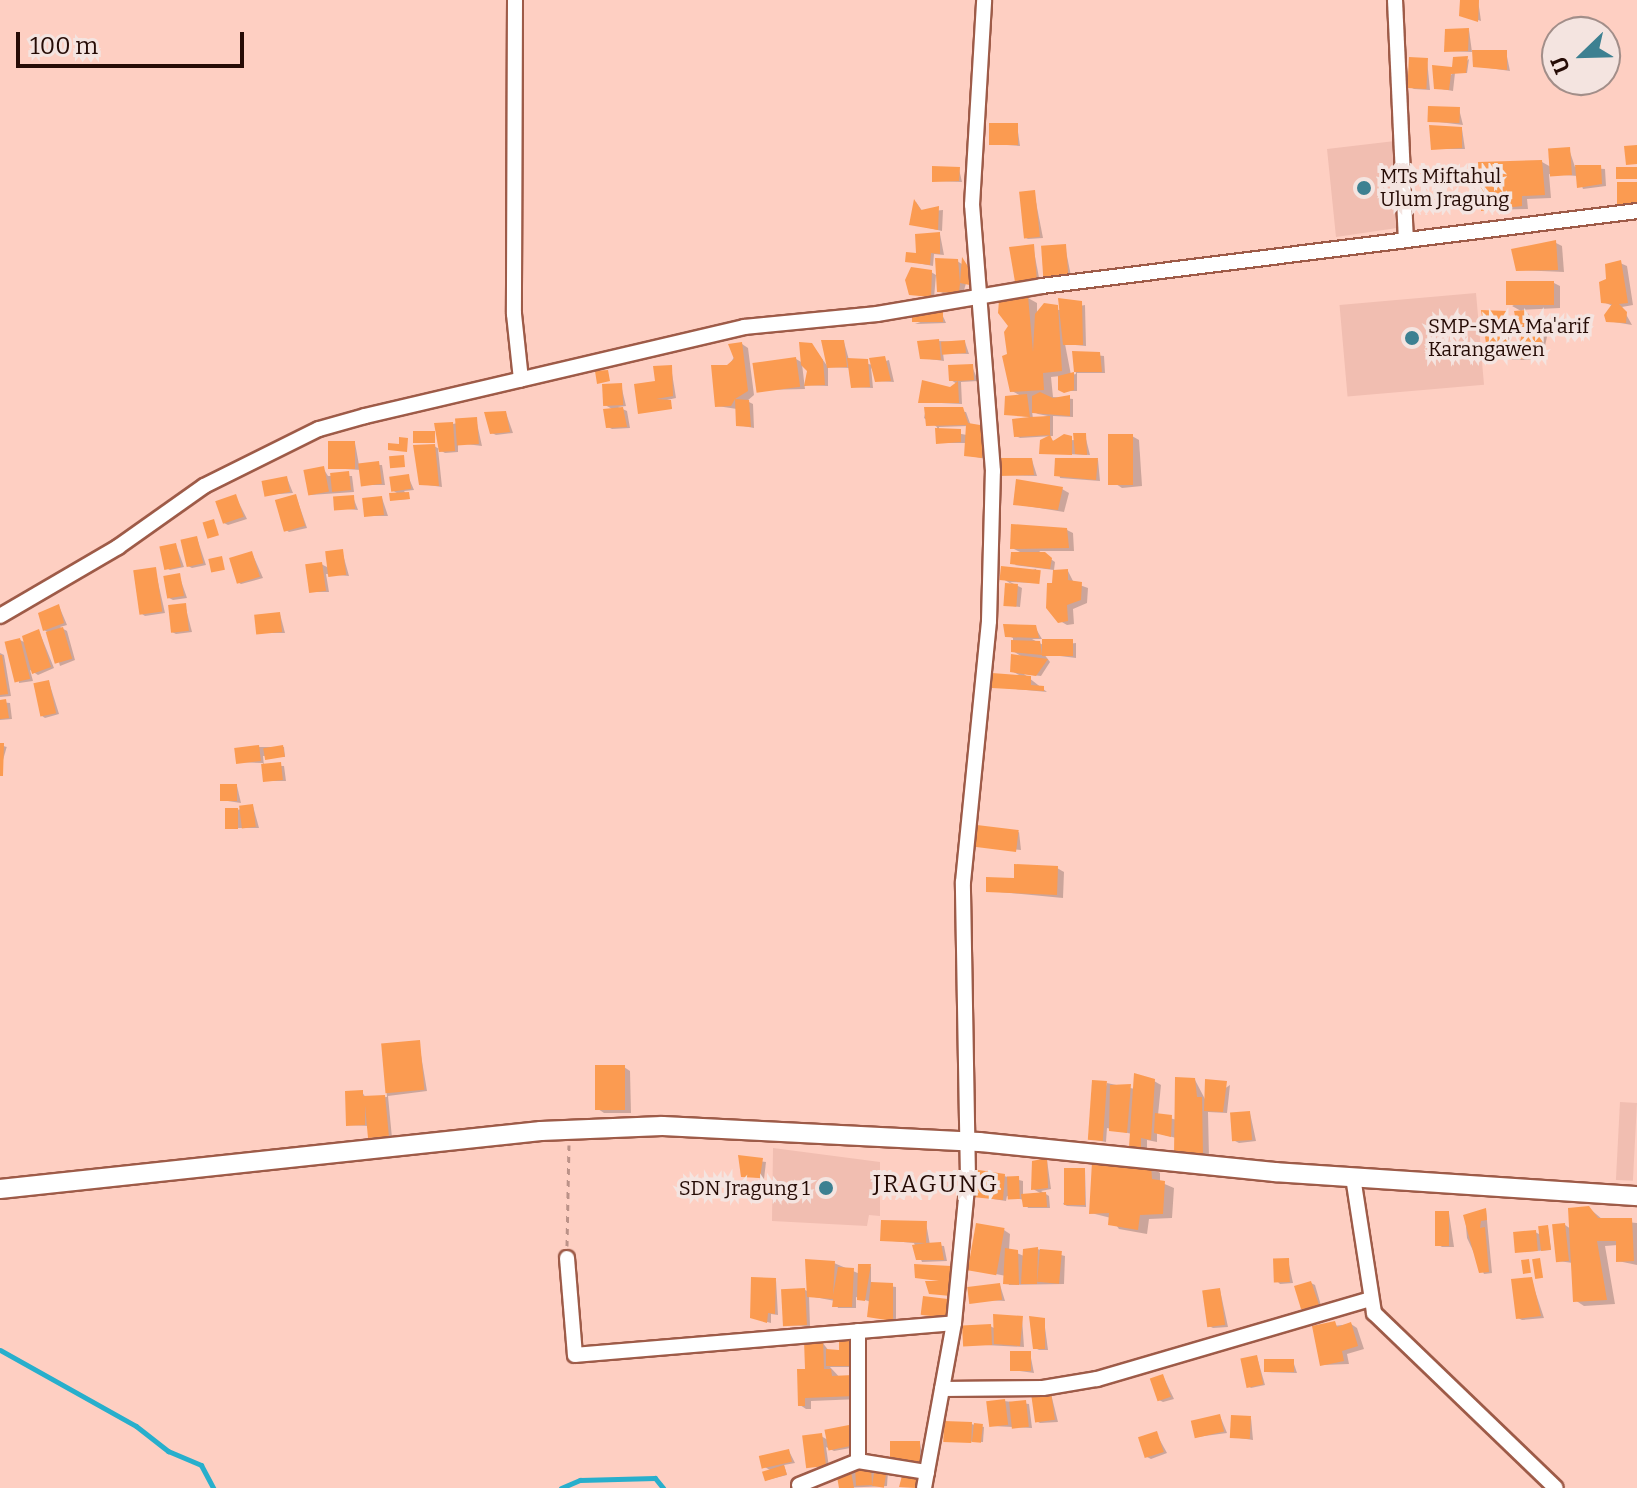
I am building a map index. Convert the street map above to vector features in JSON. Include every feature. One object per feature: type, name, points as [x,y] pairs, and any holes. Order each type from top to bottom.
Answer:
[{"type":"main road","points":[[0,1189],[569,1128],[691,1127],[964,1141],[1353,1177],[1637,1196]]},
{"type":"street","points":[[515,0],[514,314],[521,380]]},
{"type":"street","points":[[924,1488],[954,1323],[968,1178],[964,1141],[963,868],[989,621],[993,471],[977,295],[973,122],[984,0]]},
{"type":"street","points":[[1395,0],[1406,239]]},
{"type":"street","points":[[0,616],[118,547],[204,486],[319,429],[744,327],[877,314],[977,295],[1637,211]]},
{"type":"street","points":[[1353,1177],[1368,1300],[1381,1321],[1556,1488]]},
{"type":"street","points":[[567,1258],[575,1355],[954,1323]]},
{"type":"street","points":[[942,1389],[998,1391],[1097,1379],[1368,1300]]},
{"type":"street","points":[[858,1331],[858,1461]]},
{"type":"street","points":[[799,1485],[858,1461],[927,1472]]},
{"type":"path","points":[[567,1258],[569,1128]]},
{"type":"shaded area","name":"MTs Miftahul Ulum Jragung","points":[[1395,141],[1397,228],[1336,237],[1327,149]]},
{"type":"shaded area","name":"SMP-SMA Ma'arif Karangawen","points":[[1476,293],[1484,385],[1348,397],[1340,305]]},
{"type":"shaded area","points":[[1620,1102],[1637,1103],[1633,1181],[1616,1180]]},
{"type":"shaded area","name":"SDN Jragung 1","points":[[773,1148],[880,1162],[880,1216],[869,1215],[867,1226],[772,1221]]},
{"type":"building","points":[[1460,0],[1479,0],[1478,22],[1459,16]]},
{"type":"building","points":[[1469,28],[1468,51],[1444,52],[1445,29]]},
{"type":"building","points":[[1472,50],[1507,50],[1507,70],[1473,67]]},
{"type":"building","points":[[1468,56],[1466,73],[1451,74],[1449,90],[1434,89],[1432,65],[1452,67],[1453,57]]},
{"type":"building","points":[[1409,57],[1428,58],[1426,89],[1407,88]]},
{"type":"building","points":[[1428,106],[1460,107],[1459,123],[1427,122]]},
{"type":"building","points":[[989,123],[1018,123],[1018,145],[989,145]]},
{"type":"building","points":[[1429,125],[1462,127],[1462,148],[1431,150]]},
{"type":"building","points":[[1637,145],[1637,164],[1626,165],[1624,146]]},
{"type":"building","points":[[1570,147],[1572,175],[1550,176],[1548,149]]},
{"type":"building","points":[[1542,160],[1545,195],[1522,196],[1522,206],[1481,211],[1478,162]]},
{"type":"building","points":[[1575,165],[1601,165],[1602,184],[1577,188]]},
{"type":"building","points":[[932,166],[960,167],[959,181],[932,182]]},
{"type":"building","points":[[1616,167],[1637,167],[1637,179],[1616,179]]},
{"type":"building","points":[[1617,182],[1637,182],[1637,205],[1617,205]]},
{"type":"building","points":[[1035,190],[1040,237],[1024,238],[1019,192]]},
{"type":"building","points":[[914,199],[921,210],[939,206],[938,230],[909,225]]},
{"type":"building","points":[[940,232],[940,254],[931,253],[930,265],[905,262],[906,252],[916,253],[915,234]]},
{"type":"building","points":[[1556,240],[1558,270],[1516,271],[1511,249]]},
{"type":"building","points":[[1034,244],[1037,282],[1015,282],[1009,247]]},
{"type":"building","points":[[1066,244],[1068,275],[1043,277],[1041,246]]},
{"type":"building","points":[[978,256],[979,287],[960,283],[962,257],[969,268]]},
{"type":"building","points":[[935,258],[958,259],[959,293],[937,292]]},
{"type":"building","points":[[1621,260],[1628,303],[1619,304],[1627,312],[1626,323],[1606,322],[1604,315],[1612,304],[1601,303],[1599,282],[1606,279],[1605,264]]},
{"type":"building","points":[[911,267],[932,270],[931,297],[909,295],[905,280]]},
{"type":"building","points":[[1506,281],[1554,281],[1554,305],[1506,305]]},
{"type":"building","points":[[1028,296],[1033,352],[1035,314],[1044,303],[1058,305],[1062,371],[1043,373],[1044,390],[1010,392],[1002,356],[1007,354],[1004,332],[1008,326],[998,313],[999,300]]},
{"type":"building","points":[[1058,298],[1082,301],[1083,345],[1063,345]]},
{"type":"building","points":[[1481,310],[1508,311],[1507,343],[1486,343]]},
{"type":"building","points":[[1526,310],[1528,325],[1544,328],[1539,359],[1506,359],[1507,343],[1520,342],[1523,327],[1517,327],[1514,311]]},
{"type":"building","points":[[912,312],[943,312],[943,322],[912,322]]},
{"type":"building","points":[[939,339],[941,360],[920,359],[917,341]]},
{"type":"building","points":[[821,340],[844,340],[847,367],[827,368]]},
{"type":"building","points":[[965,340],[966,353],[942,355],[941,342]]},
{"type":"building","points":[[742,342],[748,391],[735,399],[731,406],[715,407],[711,365],[727,365],[734,359],[728,344]]},
{"type":"building","points":[[799,342],[812,343],[823,360],[825,385],[804,386],[807,371],[801,365]]},
{"type":"building","points":[[1072,351],[1100,352],[1102,372],[1074,372]]},
{"type":"building","points":[[885,356],[891,381],[875,382],[869,358]]},
{"type":"building","points":[[796,357],[800,387],[757,393],[752,363]]},
{"type":"building","points":[[847,358],[868,359],[870,387],[851,388]]},
{"type":"building","points":[[973,364],[974,380],[949,381],[948,365]]},
{"type":"building","points":[[672,365],[673,396],[656,399],[671,400],[672,409],[638,414],[634,384],[655,381],[653,366]]},
{"type":"building","points":[[608,370],[610,381],[597,384],[595,371]]},
{"type":"building","points":[[1074,372],[1074,390],[1064,393],[1058,390],[1058,376]]},
{"type":"building","points":[[922,380],[950,387],[958,381],[959,403],[918,403]]},
{"type":"building","points":[[622,383],[623,405],[603,406],[602,384]]},
{"type":"building","points":[[1040,392],[1053,398],[1070,395],[1070,416],[1032,413],[1032,396]]},
{"type":"building","points":[[1027,394],[1030,417],[1004,415],[1005,396]]},
{"type":"building","points":[[735,399],[749,400],[751,427],[736,426]]},
{"type":"building","points":[[623,407],[627,427],[606,428],[603,409]]},
{"type":"building","points":[[924,407],[963,407],[968,423],[986,426],[982,458],[964,456],[966,425],[926,426]]},
{"type":"building","points":[[506,411],[510,432],[490,434],[484,412]]},
{"type":"building","points":[[1050,416],[1050,435],[1014,437],[1012,419]]},
{"type":"building","points":[[477,417],[479,444],[457,445],[455,419]]},
{"type":"building","points":[[453,422],[455,451],[439,452],[434,423]]},
{"type":"building","points":[[935,428],[961,429],[961,442],[936,444]]},
{"type":"building","points":[[413,431],[435,431],[435,443],[413,443]]},
{"type":"building","points":[[1073,433],[1086,433],[1087,455],[1075,454]]},
{"type":"building","points":[[1064,434],[1072,436],[1072,455],[1039,454],[1040,440],[1050,435],[1053,441]]},
{"type":"building","points":[[1108,434],[1133,434],[1133,485],[1108,485]]},
{"type":"building","points":[[399,437],[408,438],[407,452],[388,450],[388,443],[399,444]]},
{"type":"building","points":[[328,441],[355,441],[355,469],[328,469]]},
{"type":"building","points":[[435,444],[439,486],[419,485],[413,445]]},
{"type":"building","points":[[404,455],[405,467],[390,468],[389,456]]},
{"type":"building","points":[[1001,458],[1032,458],[1034,475],[999,476]]},
{"type":"building","points":[[1055,458],[1098,458],[1096,480],[1054,476]]},
{"type":"building","points":[[379,461],[382,484],[361,486],[358,464]]},
{"type":"building","points":[[324,466],[329,492],[308,496],[303,470]]},
{"type":"building","points":[[349,471],[351,490],[332,492],[330,473]]},
{"type":"building","points":[[409,474],[411,489],[391,492],[389,477]]},
{"type":"building","points":[[287,476],[290,492],[265,497],[261,481]]},
{"type":"building","points":[[1016,479],[1063,487],[1058,510],[1013,505]]},
{"type":"building","points":[[409,492],[410,499],[390,501],[389,493]]},
{"type":"building","points":[[236,494],[244,517],[223,524],[215,501]]},
{"type":"building","points":[[296,494],[305,526],[284,532],[275,500]]},
{"type":"building","points":[[354,495],[355,509],[334,510],[333,496]]},
{"type":"building","points":[[382,496],[384,515],[364,517],[362,498]]},
{"type":"building","points":[[214,519],[219,535],[207,539],[203,523]]},
{"type":"building","points":[[1011,524],[1067,528],[1069,548],[1010,549]]},
{"type":"building","points":[[197,536],[203,563],[187,567],[180,540]]},
{"type":"building","points":[[176,543],[181,566],[164,570],[159,547]]},
{"type":"building","points":[[343,549],[346,575],[328,577],[325,551]]},
{"type":"building","points":[[252,551],[260,577],[237,584],[229,558]]},
{"type":"building","points":[[1011,552],[1045,552],[1052,558],[1050,569],[1010,564]]},
{"type":"building","points":[[222,556],[225,570],[211,573],[208,559]]},
{"type":"building","points":[[322,562],[326,591],[309,593],[305,564]]},
{"type":"building","points":[[1001,566],[1041,570],[1039,584],[1000,580]]},
{"type":"building","points":[[156,567],[162,612],[139,615],[133,570]]},
{"type":"building","points":[[1068,569],[1068,580],[1082,582],[1081,600],[1067,605],[1068,621],[1058,623],[1046,608],[1047,583],[1052,583],[1053,570]]},
{"type":"building","points":[[180,573],[184,596],[167,599],[163,576]]},
{"type":"building","points":[[1005,583],[1018,584],[1016,607],[1003,606]]},
{"type":"building","points":[[186,603],[189,631],[171,633],[168,605]]},
{"type":"building","points":[[59,604],[64,623],[43,631],[38,613]]},
{"type":"building","points":[[280,612],[282,632],[256,635],[254,615]]},
{"type":"building","points":[[1003,624],[1036,625],[1039,638],[1005,637]]},
{"type":"building","points":[[63,627],[72,659],[55,664],[46,632]]},
{"type":"building","points":[[39,629],[51,667],[32,674],[22,636]]},
{"type":"building","points":[[20,638],[30,679],[15,683],[4,642]]},
{"type":"building","points":[[1042,639],[1073,639],[1073,656],[1042,656]]},
{"type":"building","points":[[1011,640],[1040,641],[1042,655],[1011,652]]},
{"type":"building","points":[[1011,654],[1048,659],[1036,676],[1010,672]]},
{"type":"building","points":[[0,655],[8,694],[0,695]]},
{"type":"building","points":[[992,673],[1031,676],[1031,685],[1044,686],[1044,691],[992,688]]},
{"type":"building","points":[[49,680],[56,713],[40,717],[33,683]]},
{"type":"building","points":[[6,699],[9,718],[0,719],[0,700]]},
{"type":"building","points":[[0,743],[4,743],[3,776],[0,776]]},
{"type":"building","points":[[259,745],[261,761],[236,764],[234,748]]},
{"type":"building","points":[[283,745],[285,757],[265,760],[263,748]]},
{"type":"building","points":[[281,762],[283,780],[263,782],[261,764]]},
{"type":"building","points":[[220,784],[237,784],[237,801],[220,801]]},
{"type":"building","points":[[253,804],[256,827],[242,829],[239,806]]},
{"type":"building","points":[[225,808],[238,808],[238,829],[225,829]]},
{"type":"building","points":[[977,825],[1019,830],[1016,852],[974,847]]},
{"type":"building","points":[[1014,864],[1058,866],[1057,895],[986,892],[986,877],[1014,878]]},
{"type":"building","points":[[420,1040],[424,1090],[386,1093],[381,1043]]},
{"type":"building","points":[[595,1065],[625,1065],[625,1110],[595,1110]]},
{"type":"building","points":[[1134,1073],[1155,1079],[1151,1140],[1141,1138],[1141,1148],[1129,1147]]},
{"type":"building","points":[[1175,1077],[1195,1078],[1197,1097],[1202,1097],[1203,1156],[1174,1155]]},
{"type":"building","points":[[1205,1079],[1227,1081],[1223,1112],[1204,1111]]},
{"type":"building","points":[[1092,1080],[1107,1081],[1103,1141],[1088,1140]]},
{"type":"building","points":[[1131,1084],[1127,1133],[1109,1131],[1110,1085]]},
{"type":"building","points":[[363,1090],[363,1096],[385,1095],[389,1137],[368,1138],[365,1105],[365,1125],[346,1126],[345,1091]]},
{"type":"building","points":[[1250,1111],[1252,1140],[1232,1141],[1230,1112]]},
{"type":"building","points":[[1155,1113],[1172,1115],[1171,1137],[1154,1133]]},
{"type":"building","points":[[738,1155],[763,1158],[760,1178],[741,1177]]},
{"type":"building","points":[[1047,1158],[1048,1188],[1031,1190],[1032,1161]]},
{"type":"building","points":[[1092,1162],[1151,1165],[1152,1179],[1165,1181],[1163,1214],[1140,1215],[1138,1230],[1108,1225],[1109,1213],[1089,1214]]},
{"type":"building","points":[[1064,1168],[1085,1168],[1085,1205],[1064,1205]]},
{"type":"building","points":[[972,1169],[1005,1174],[1003,1200],[972,1197]]},
{"type":"building","points":[[1007,1176],[1019,1176],[1020,1199],[1008,1199]]},
{"type":"building","points":[[1046,1192],[1047,1207],[1023,1207],[1021,1194]]},
{"type":"building","points":[[1589,1206],[1598,1218],[1632,1218],[1634,1261],[1616,1262],[1616,1241],[1597,1241],[1607,1300],[1573,1302],[1568,1208]]},
{"type":"building","points":[[1486,1208],[1487,1220],[1481,1221],[1480,1228],[1485,1227],[1489,1272],[1479,1273],[1463,1215]]},
{"type":"building","points":[[1435,1211],[1449,1211],[1449,1246],[1435,1246]]},
{"type":"building","points":[[881,1220],[927,1221],[926,1243],[880,1241]]},
{"type":"building","points":[[976,1223],[1005,1228],[996,1275],[968,1270]]},
{"type":"building","points":[[1565,1223],[1569,1261],[1556,1262],[1552,1224]]},
{"type":"building","points":[[1548,1225],[1551,1250],[1541,1251],[1538,1226]]},
{"type":"building","points":[[1536,1230],[1538,1251],[1515,1253],[1513,1232]]},
{"type":"building","points":[[941,1242],[944,1260],[916,1260],[912,1245]]},
{"type":"building","points":[[1038,1247],[1037,1284],[1021,1284],[1023,1249]]},
{"type":"building","points":[[1005,1248],[1018,1250],[1019,1285],[1003,1284]]},
{"type":"building","points":[[1040,1249],[1062,1251],[1059,1284],[1037,1282]]},
{"type":"building","points":[[1289,1258],[1290,1282],[1274,1283],[1273,1259]]},
{"type":"building","points":[[1540,1258],[1543,1278],[1535,1279],[1532,1259]]},
{"type":"building","points":[[805,1259],[835,1261],[833,1295],[838,1267],[854,1268],[852,1307],[832,1307],[833,1299],[807,1297]]},
{"type":"building","points":[[1529,1259],[1531,1273],[1523,1274],[1521,1260]]},
{"type":"building","points":[[858,1264],[871,1264],[865,1301],[857,1300]]},
{"type":"building","points":[[914,1264],[951,1266],[951,1296],[929,1294],[925,1281],[939,1281],[915,1278]]},
{"type":"building","points":[[751,1277],[776,1278],[775,1314],[768,1313],[767,1323],[750,1318]]},
{"type":"building","points":[[1532,1277],[1541,1316],[1516,1319],[1511,1279]]},
{"type":"building","points":[[1311,1281],[1320,1308],[1301,1309],[1294,1286]]},
{"type":"building","points":[[871,1282],[893,1283],[893,1321],[867,1317]]},
{"type":"building","points":[[1000,1283],[1002,1300],[969,1304],[967,1287]]},
{"type":"building","points":[[805,1288],[807,1325],[783,1326],[781,1289]]},
{"type":"building","points":[[1220,1288],[1225,1325],[1207,1327],[1202,1291]]},
{"type":"building","points":[[923,1296],[948,1299],[945,1318],[921,1315]]},
{"type":"building","points":[[993,1314],[1023,1316],[1020,1346],[994,1344]]},
{"type":"building","points":[[1029,1316],[1045,1318],[1045,1349],[1033,1349]]},
{"type":"building","points":[[1335,1321],[1337,1327],[1351,1322],[1358,1346],[1342,1351],[1344,1361],[1320,1366],[1312,1326]]},
{"type":"building","points":[[991,1324],[992,1345],[963,1346],[962,1326]]},
{"type":"building","points":[[839,1338],[856,1338],[856,1366],[826,1366],[826,1349],[839,1350]]},
{"type":"building","points":[[804,1340],[823,1340],[824,1369],[831,1369],[832,1376],[853,1375],[854,1396],[805,1398],[805,1406],[798,1406],[797,1369],[805,1369]]},
{"type":"building","points":[[1010,1351],[1031,1351],[1031,1371],[1010,1371]]},
{"type":"building","points":[[1257,1355],[1263,1384],[1247,1388],[1240,1359]]},
{"type":"building","points":[[1264,1359],[1294,1359],[1294,1372],[1264,1372]]},
{"type":"building","points":[[1163,1374],[1171,1397],[1158,1401],[1150,1379]]},
{"type":"building","points":[[1051,1392],[1055,1420],[1035,1423],[1031,1395]]},
{"type":"building","points":[[1005,1399],[1008,1425],[989,1427],[986,1401]]},
{"type":"building","points":[[1026,1400],[1029,1427],[1012,1429],[1009,1402]]},
{"type":"building","points":[[1220,1414],[1224,1432],[1195,1438],[1191,1421]]},
{"type":"building","points":[[1231,1415],[1251,1416],[1250,1439],[1230,1438]]},
{"type":"building","points":[[944,1421],[972,1422],[971,1443],[943,1442]]},
{"type":"building","points":[[974,1423],[983,1424],[981,1443],[972,1442]]},
{"type":"building","points":[[849,1425],[853,1446],[828,1450],[824,1430]]},
{"type":"building","points":[[1157,1431],[1164,1452],[1145,1458],[1138,1437]]},
{"type":"building","points":[[822,1433],[826,1466],[806,1468],[802,1435]]},
{"type":"building","points":[[890,1441],[920,1441],[920,1462],[890,1462]]},
{"type":"building","points":[[789,1449],[792,1462],[762,1469],[759,1456]]},
{"type":"building","points":[[784,1465],[787,1475],[765,1481],[762,1472]]},
{"type":"building","points":[[850,1466],[854,1488],[839,1488],[836,1471]]},
{"type":"building","points":[[871,1466],[872,1485],[856,1486],[855,1467]]},
{"type":"building","points":[[875,1467],[887,1469],[884,1488],[872,1486]]},
{"type":"building","points":[[903,1472],[918,1476],[915,1488],[899,1487]]},
{"type":"waterway","points":[[0,1350],[136,1426],[168,1451],[201,1465],[213,1488]]},
{"type":"waterway","points":[[561,1488],[580,1480],[655,1478],[663,1488]]},
{"type":"place","name":"MTs Miftahul Ulum Jragung","points":[[1364,188]]},
{"type":"place","name":"SMP-SMA Ma'arif Karangawen","points":[[1412,338]]},
{"type":"place","name":"SDN Jragung 1","points":[[826,1188]]},
{"type":"district","name":"JRAGUNG","points":[[936,1185]]}]
